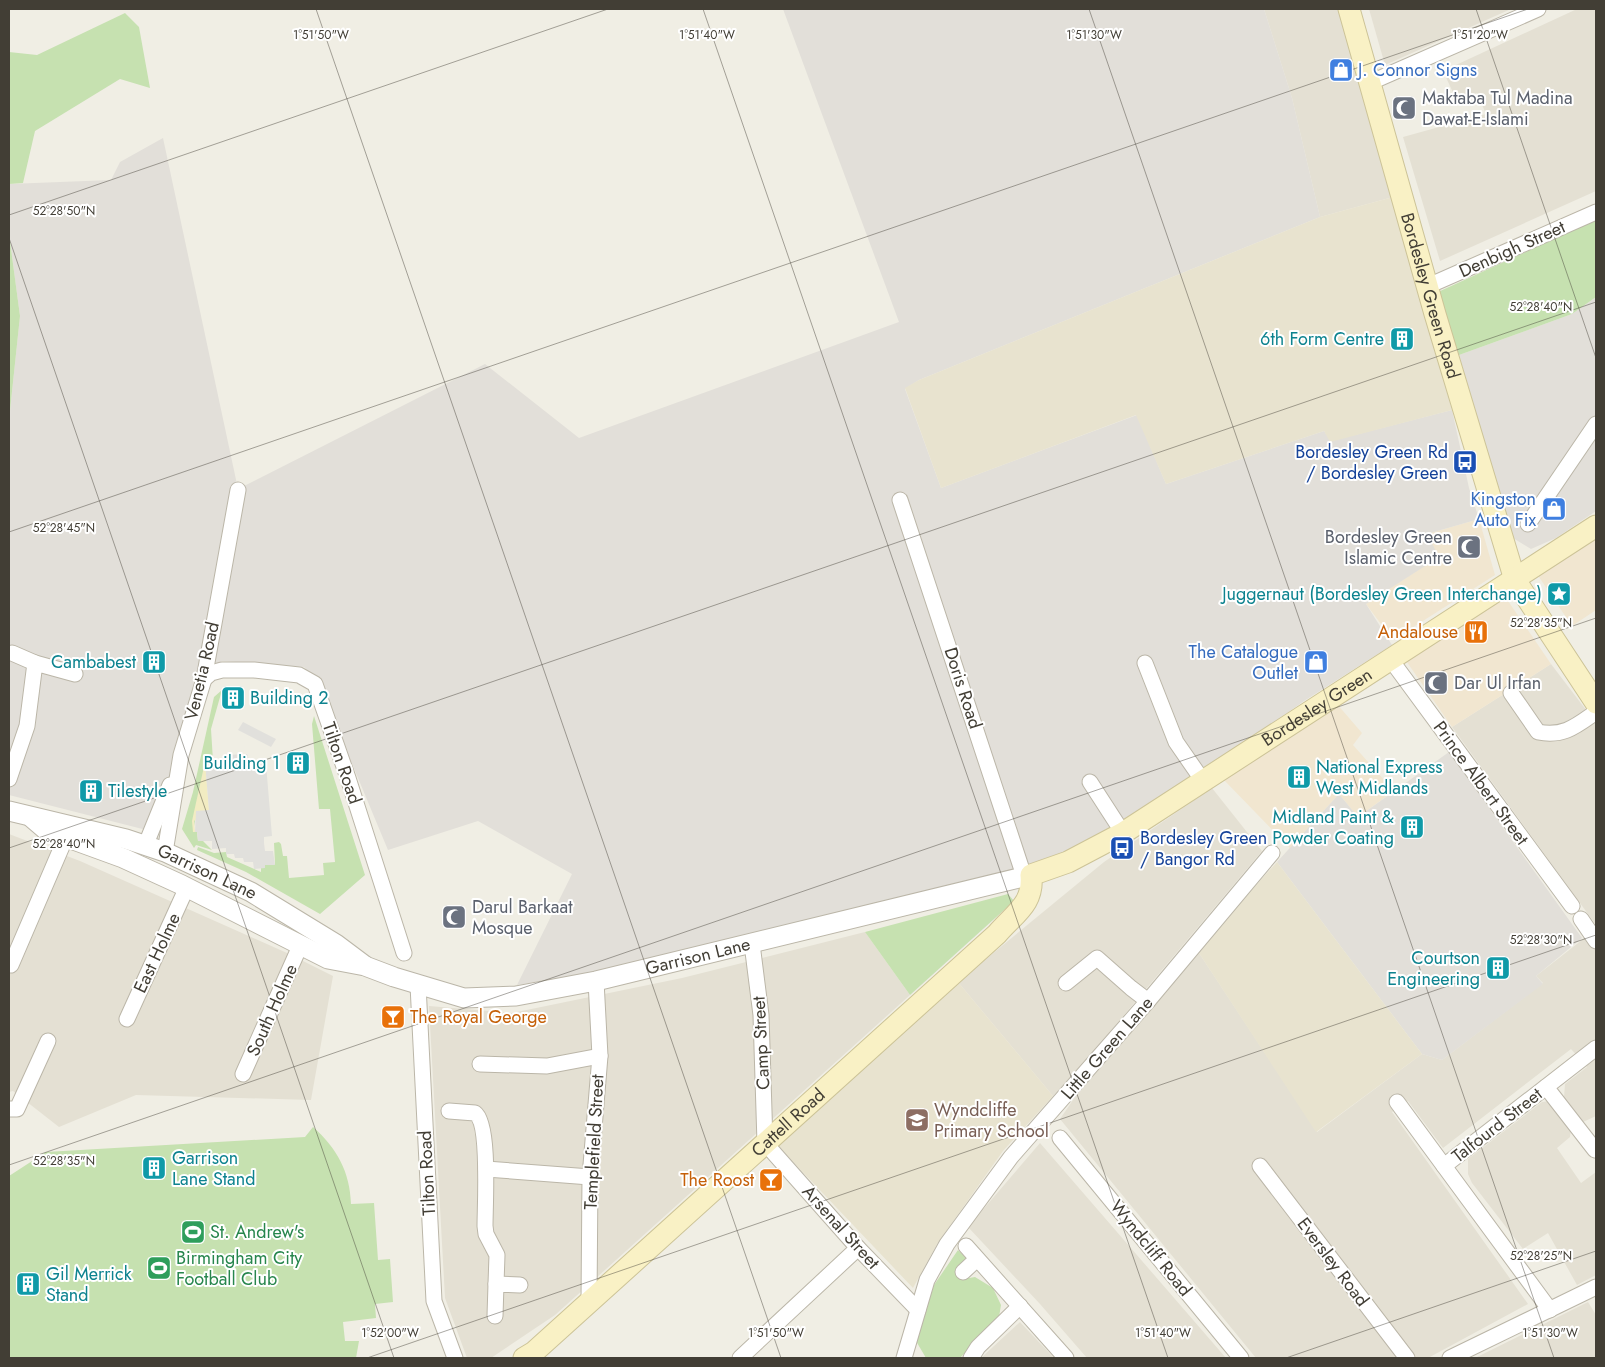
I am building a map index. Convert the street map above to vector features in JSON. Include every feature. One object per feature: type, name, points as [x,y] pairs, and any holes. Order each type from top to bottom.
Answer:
[{"type":"main road","name":"Bordesley Green Road","points":[[1349,9],[1515,580],[1596,703]]},
{"type":"main road","name":"Bordesley Green","points":[[1027,876],[1068,862],[1123,833],[1596,526]]},
{"type":"main road","name":"Cattell Road","points":[[524,1358],[534,1352],[589,1303],[997,934],[1030,898],[1032,886],[1027,876]]},
{"type":"street","points":[[1369,83],[1538,9]]},
{"type":"street","name":"Denbigh Street","points":[[1428,286],[1596,212]]},
{"type":"street","points":[[1528,524],[1596,424]]},
{"type":"street","name":"Venetia Road","points":[[165,852],[181,756],[204,680],[238,490]]},
{"type":"street","name":"Doris Road","points":[[900,500],[1027,876]]},
{"type":"street","points":[[12,653],[35,663],[75,674]]},
{"type":"street","name":"Prince Albert Street","points":[[1391,660],[1572,906]]},
{"type":"street","points":[[9,779],[27,726],[35,663]]},
{"type":"street","points":[[1146,663],[1176,742],[1203,781]]},
{"type":"street","name":"Tilton Road","points":[[204,680],[211,673],[222,670],[254,670],[299,674],[314,684],[348,778],[404,953]]},
{"type":"street","points":[[1510,693],[1538,732],[1553,735],[1570,729],[1596,712]]},
{"type":"street","points":[[146,844],[181,756]]},
{"type":"street","points":[[1090,782],[1123,833]]},
{"type":"street","name":"Garrison Lane","points":[[9,811],[32,818],[53,820],[146,844],[165,852],[251,892],[336,944],[365,966]]},
{"type":"street","name":"Garrison Lane","points":[[32,818],[46,830],[123,858],[156,875],[187,887],[328,959],[365,966],[418,985],[464,998],[516,996],[596,980],[752,944],[1027,876]]},
{"type":"street","points":[[11,965],[66,838]]},
{"type":"street","points":[[156,875],[165,852]]},
{"type":"street","name":"Little Green Lane","points":[[904,1358],[926,1280],[948,1244],[1011,1158],[1148,1001],[1272,853]]},
{"type":"street","points":[[187,887],[197,866]]},
{"type":"street","name":"East Holme","points":[[127,1019],[187,887]]},
{"type":"street","points":[[1581,919],[1596,941]]},
{"type":"street","name":"Camp Street","points":[[752,944],[761,1015],[765,1143]]},
{"type":"street","name":"South Holme","points":[[244,1074],[300,946]]},
{"type":"street","points":[[1066,983],[1097,958],[1148,1001]]},
{"type":"street","name":"Templefield Street","points":[[589,1303],[590,1177],[600,1056],[596,980]]},
{"type":"street","name":"Tilton Road","points":[[418,985],[434,1301],[455,1358]]},
{"type":"street","points":[[9,1109],[17,1109],[24,1098],[48,1041]]},
{"type":"street","name":"Talfourd Street","points":[[1550,1310],[1444,1166],[1596,1048]]},
{"type":"street","points":[[480,1064],[547,1066],[600,1056]]},
{"type":"street","points":[[1546,1087],[1595,1150]]},
{"type":"street","points":[[1397,1102],[1444,1166]]},
{"type":"street","points":[[449,1111],[471,1112],[481,1118],[486,1170],[484,1226],[497,1255],[495,1316]]},
{"type":"street","name":"Wyndcliff Road","points":[[1060,1138],[1241,1358]]},
{"type":"street","name":"Arsenal Street","points":[[765,1143],[858,1248],[918,1310]]},
{"type":"street","name":"Eversley Road","points":[[1260,1166],[1407,1358]]},
{"type":"street","points":[[486,1170],[590,1177]]},
{"type":"street","points":[[966,1246],[1066,1358]]},
{"type":"street","points":[[740,1358],[858,1248]]},
{"type":"street","points":[[963,1272],[977,1259]]},
{"type":"street","points":[[496,1284],[520,1286]]},
{"type":"street","points":[[1450,1358],[1596,1287]]},
{"type":"street","points":[[971,1358],[978,1347],[1020,1306]]},
{"type":"shaded area","points":[[783,9],[1264,9],[1292,98],[1320,217],[919,380],[905,389],[941,488],[1137,415],[1166,484],[1324,431],[1331,441],[1452,410],[1469,488],[1479,519],[1427,534],[1439,557],[1366,604],[1392,645],[1304,701],[1223,758],[1082,848],[953,887],[610,969],[517,985],[572,874],[478,821],[388,850],[318,682],[304,667],[222,661],[201,677],[166,835],[9,795],[9,420],[20,316],[9,234],[9,184],[111,180],[120,162],[163,138],[238,489],[485,364],[579,438],[899,322]]},
{"type":"shaded area","points":[[1264,9],[1340,9],[1393,197],[1320,217],[1292,98]]},
{"type":"shaded area","points":[[1369,9],[1511,9],[1385,65]]},
{"type":"shaded area","points":[[1577,9],[1596,9],[1596,191],[1440,261],[1403,137],[1486,114],[1477,93],[1456,99],[1443,71]]},
{"type":"shaded area","points":[[1393,197],[1452,410],[1330,442],[1324,431],[1166,484],[1136,415],[941,488],[905,388],[919,380],[1320,217]]},
{"type":"shaded area","points":[[1596,297],[1596,511],[1556,538],[1531,549],[1513,538],[1459,355],[1572,314]]},
{"type":"shaded area","points":[[1479,519],[1495,575],[1393,640],[1366,604],[1438,557],[1427,534]]},
{"type":"shaded area","points":[[1596,534],[1596,610],[1572,626],[1537,574]]},
{"type":"shaded area","points":[[1504,595],[1551,664],[1452,727],[1402,655]]},
{"type":"shaded area","points":[[1551,664],[1596,723],[1596,925],[1452,727]]},
{"type":"shaded area","points":[[1337,704],[1362,733],[1353,745],[1394,791],[1358,817],[1339,794],[1290,848],[1223,779]]},
{"type":"shaded area","points":[[243,722],[276,739],[271,747],[238,730]]},
{"type":"shaded area","points":[[1449,752],[1582,938],[1536,976],[1543,984],[1442,1060],[1422,1054],[1277,862],[1339,794],[1358,817]]},
{"type":"shaded area","points":[[247,754],[251,765],[266,764],[272,836],[264,837],[264,843],[265,851],[273,851],[275,865],[265,865],[265,868],[254,869],[253,862],[244,862],[243,858],[235,858],[234,854],[226,854],[226,848],[212,849],[212,841],[198,841],[197,832],[195,832],[196,811],[209,810],[205,762],[213,761],[224,765],[224,755]]},
{"type":"shaded area","points":[[1212,788],[1262,851],[1088,1058],[1053,1096],[958,982],[1104,862]]},
{"type":"shaded area","points":[[9,834],[80,861],[287,953],[333,976],[311,1100],[136,1095],[59,1127],[13,1091],[9,1092]]},
{"type":"shaded area","points":[[1277,862],[1422,1054],[1316,1132],[1197,950]]},
{"type":"shaded area","points":[[1596,929],[1596,1116],[1583,1122],[1564,1098],[1565,1084],[1587,1067],[1571,1049],[1443,1148],[1408,1101],[1392,1112],[1528,1304],[1428,1358],[1256,1358],[1060,1119],[1073,1100],[1197,950],[1317,1132],[1422,1054],[1442,1060],[1543,983],[1536,976]]},
{"type":"shaded area","points":[[865,932],[910,995],[555,1315],[491,1358],[467,1358],[445,1298],[429,1006],[512,1013],[682,978]]},
{"type":"shaded area","name":"Wyndcliffe Primary School","points":[[958,982],[1053,1096],[1003,1151],[937,1244],[913,1288],[776,1144]]},
{"type":"shaded area","points":[[1550,1101],[1571,1129],[1570,1137],[1557,1148],[1581,1183],[1596,1172],[1596,1275],[1577,1285],[1548,1233],[1523,1249],[1472,1183],[1468,1174],[1468,1159],[1542,1102]]},
{"type":"shaded area","points":[[1040,1143],[1226,1358],[1087,1358],[1040,1304],[968,1227]]},
{"type":"shaded area","points":[[1588,1302],[1596,1315],[1596,1358],[1475,1358]]},
{"type":"shaded area","points":[[1020,1322],[1054,1358],[981,1358]]},
{"type":"green space","points":[[125,13],[139,27],[150,88],[120,79],[35,131],[23,183],[9,184],[9,52],[37,55]]},
{"type":"green space","points":[[1596,220],[1596,297],[1572,314],[1459,355],[1438,292]]},
{"type":"green space","points":[[9,234],[20,316],[9,420]]},
{"type":"green space","points":[[222,690],[211,729],[213,761],[205,763],[193,832],[197,832],[198,841],[203,841],[212,850],[196,845],[194,848],[182,829],[193,792],[214,697]]},
{"type":"green space","points":[[314,716],[365,875],[320,914],[246,872],[197,850],[198,847],[214,853],[226,852],[227,857],[261,872],[261,868],[265,868],[265,865],[275,864],[274,843],[279,842],[283,856],[287,856],[289,878],[324,875],[323,863],[335,862],[330,809],[319,809],[312,724]]},
{"type":"green space","points":[[1008,894],[1014,901],[910,995],[865,932]]},
{"type":"green space","name":"St. Andrew's","points":[[313,1127],[329,1143],[341,1161],[348,1181],[351,1204],[374,1203],[378,1260],[390,1259],[393,1302],[375,1304],[376,1318],[343,1322],[345,1341],[359,1341],[356,1358],[9,1358],[9,1176],[46,1152],[305,1137]]},
{"type":"green space","points":[[958,1250],[966,1258],[958,1266],[963,1279],[975,1277],[993,1288],[1001,1305],[999,1317],[960,1358],[926,1358],[916,1341],[934,1285]]},
{"type":"sand","points":[[205,762],[209,810],[194,821],[195,832],[193,832],[192,821]]},
{"type":"place","name":"J. Connor Signs","points":[[1341,70]]},
{"type":"place","name":"Maktaba Tul Madina Dawat-E-Islami","points":[[1404,108]]},
{"type":"place","name":"6th Form Centre","points":[[1402,339]]},
{"type":"place","name":"Bordesley Green Rd / Bordesley Green","points":[[1465,462]]},
{"type":"place","name":"Kingston Auto Fix","points":[[1554,509]]},
{"type":"place","name":"Bordesley Green Islamic Centre","points":[[1469,547]]},
{"type":"place","name":"Juggernaut (Bordesley Green Interchange)","points":[[1559,594]]},
{"type":"place","name":"Andalouse","points":[[1476,632]]},
{"type":"place","name":"Cambabest","points":[[154,662]]},
{"type":"place","name":"The Catalogue Outlet","points":[[1316,662]]},
{"type":"place","name":"Dar Ul Irfan","points":[[1436,683]]},
{"type":"place","name":"Building 2","points":[[233,698]]},
{"type":"place","name":"Building 1","points":[[298,763]]},
{"type":"place","name":"National Express West Midlands","points":[[1299,777]]},
{"type":"place","name":"Tilestyle","points":[[91,791]]},
{"type":"place","name":"Midland Paint & Powder Coating","points":[[1412,827]]},
{"type":"place","name":"Bordesley Green / Bangor Rd","points":[[1122,848]]},
{"type":"place","name":"Darul Barkaat Mosque","points":[[454,917]]},
{"type":"place","name":"Courtson Engineering","points":[[1498,968]]},
{"type":"place","name":"The Royal George","points":[[393,1017]]},
{"type":"place","name":"Wyndcliffe Primary School","points":[[917,1120]]},
{"type":"place","name":"Garrison Lane Stand","points":[[154,1168]]},
{"type":"place","name":"The Roost","points":[[771,1180]]},
{"type":"place","name":"St. Andrew's","points":[[193,1232]]},
{"type":"place","name":"Birmingham City Football Club","points":[[159,1268]]},
{"type":"place","name":"Gil Merrick Stand","points":[[28,1284]]}]
